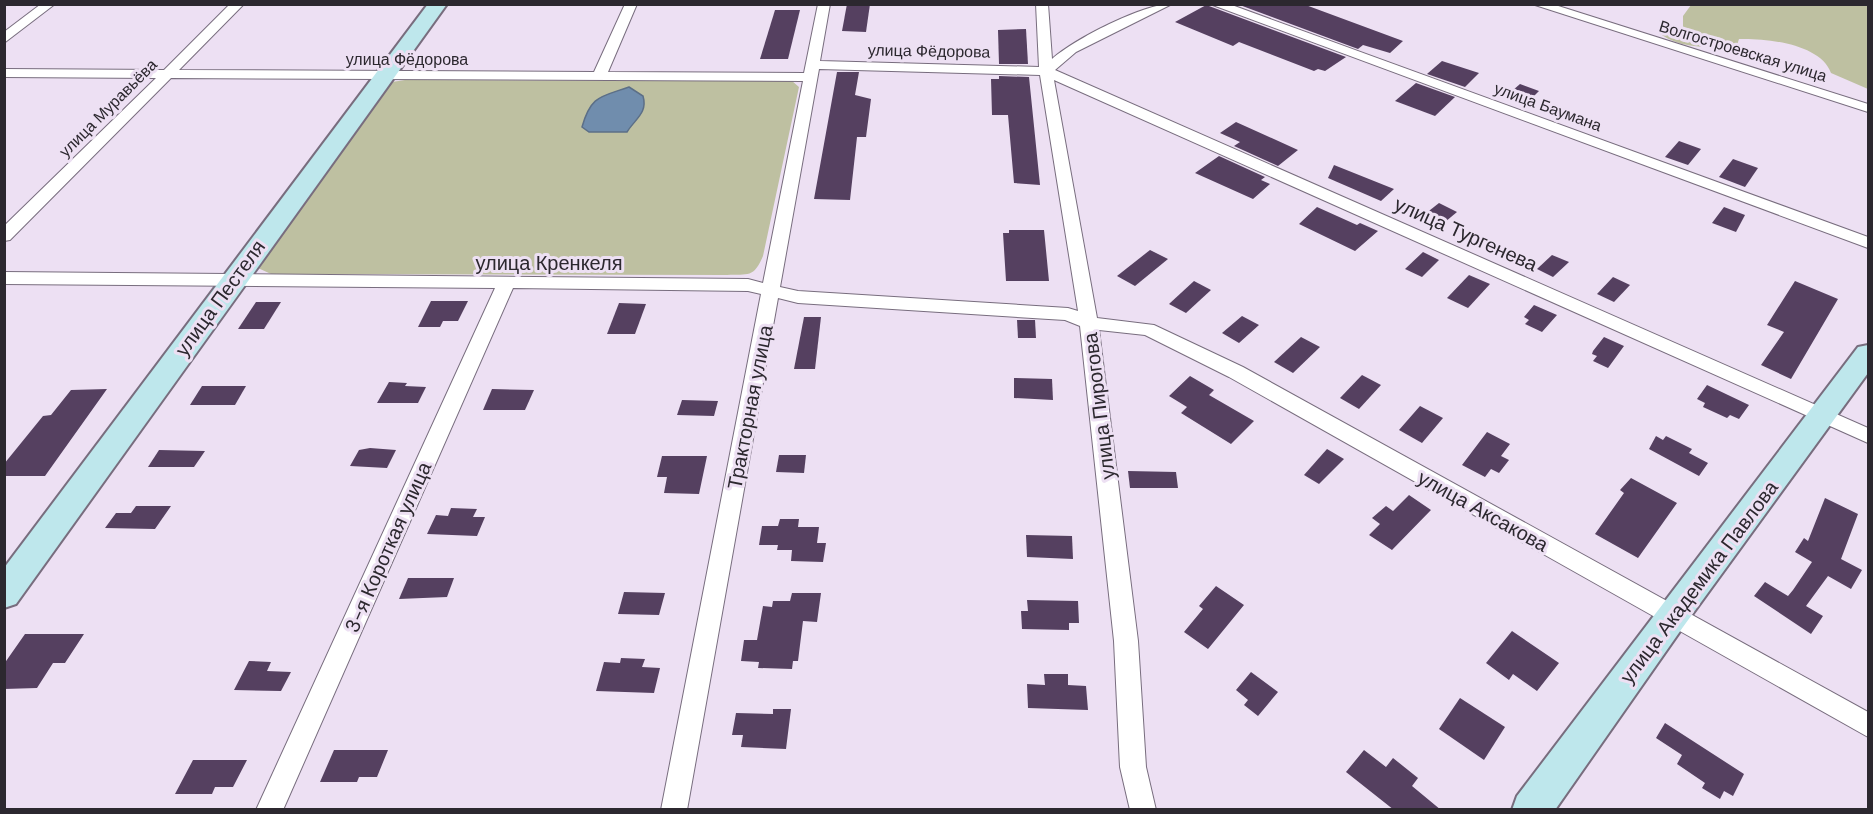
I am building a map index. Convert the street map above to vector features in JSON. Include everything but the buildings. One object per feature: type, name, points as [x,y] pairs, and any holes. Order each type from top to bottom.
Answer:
[{"type":"street","points":[[4,39],[49,4]]},
{"type":"street","name":"улица Муравьёва","points":[[4,236],[238,4]]},
{"type":"street","name":"улица Пестеля","points":[[4,594],[232,281],[438,4]]},
{"type":"street","points":[[599,76],[631,4]]},
{"type":"street","name":"Тракторная улица","points":[[674,810],[824,4]]},
{"type":"street","name":"улица Пирогова","points":[[1042,4],[1046,70],[1089,323],[1126,641],[1133,767],[1143,810]]},
{"type":"street","points":[[1046,70],[1071,49],[1166,4]]},
{"type":"street","name":"улица Баумана","points":[[1216,4],[1869,243]]},
{"type":"street","name":"Волгостроевская улица","points":[[1538,4],[1869,108]]},
{"type":"street","name":"улица Фёдорова","points":[[4,73],[599,76],[811,71],[1046,70]]},
{"type":"street","name":"улица Тургенева","points":[[1046,70],[1869,436]]},
{"type":"street","name":"улица Кренкеля","points":[[4,278],[748,285],[798,297],[1068,314],[1089,323]]},
{"type":"street","name":"3-я Короткая улица","points":[[269,810],[506,284]]},
{"type":"street","name":"улица Аксакова","points":[[1089,323],[1148,329],[1236,372],[1671,617],[1869,725]]},
{"type":"street","name":"улица Академика Павлова","points":[[1531,810],[1671,617],[1869,354]]},
{"type":"green space","points":[[1691,5],[1868,5],[1868,89],[1831,73],[1816,55],[1791,45],[1739,39],[1737,45],[1695,46],[1674,41],[1657,31],[1683,28],[1683,16]]},
{"type":"green space","points":[[405,80],[792,81],[799,87],[760,263],[750,273],[727,275],[271,274],[258,268],[265,251],[384,88],[392,82]]},
{"type":"water","points":[[629,87],[643,96],[644,107],[627,132],[589,132],[582,127],[593,103],[604,96]]}]
